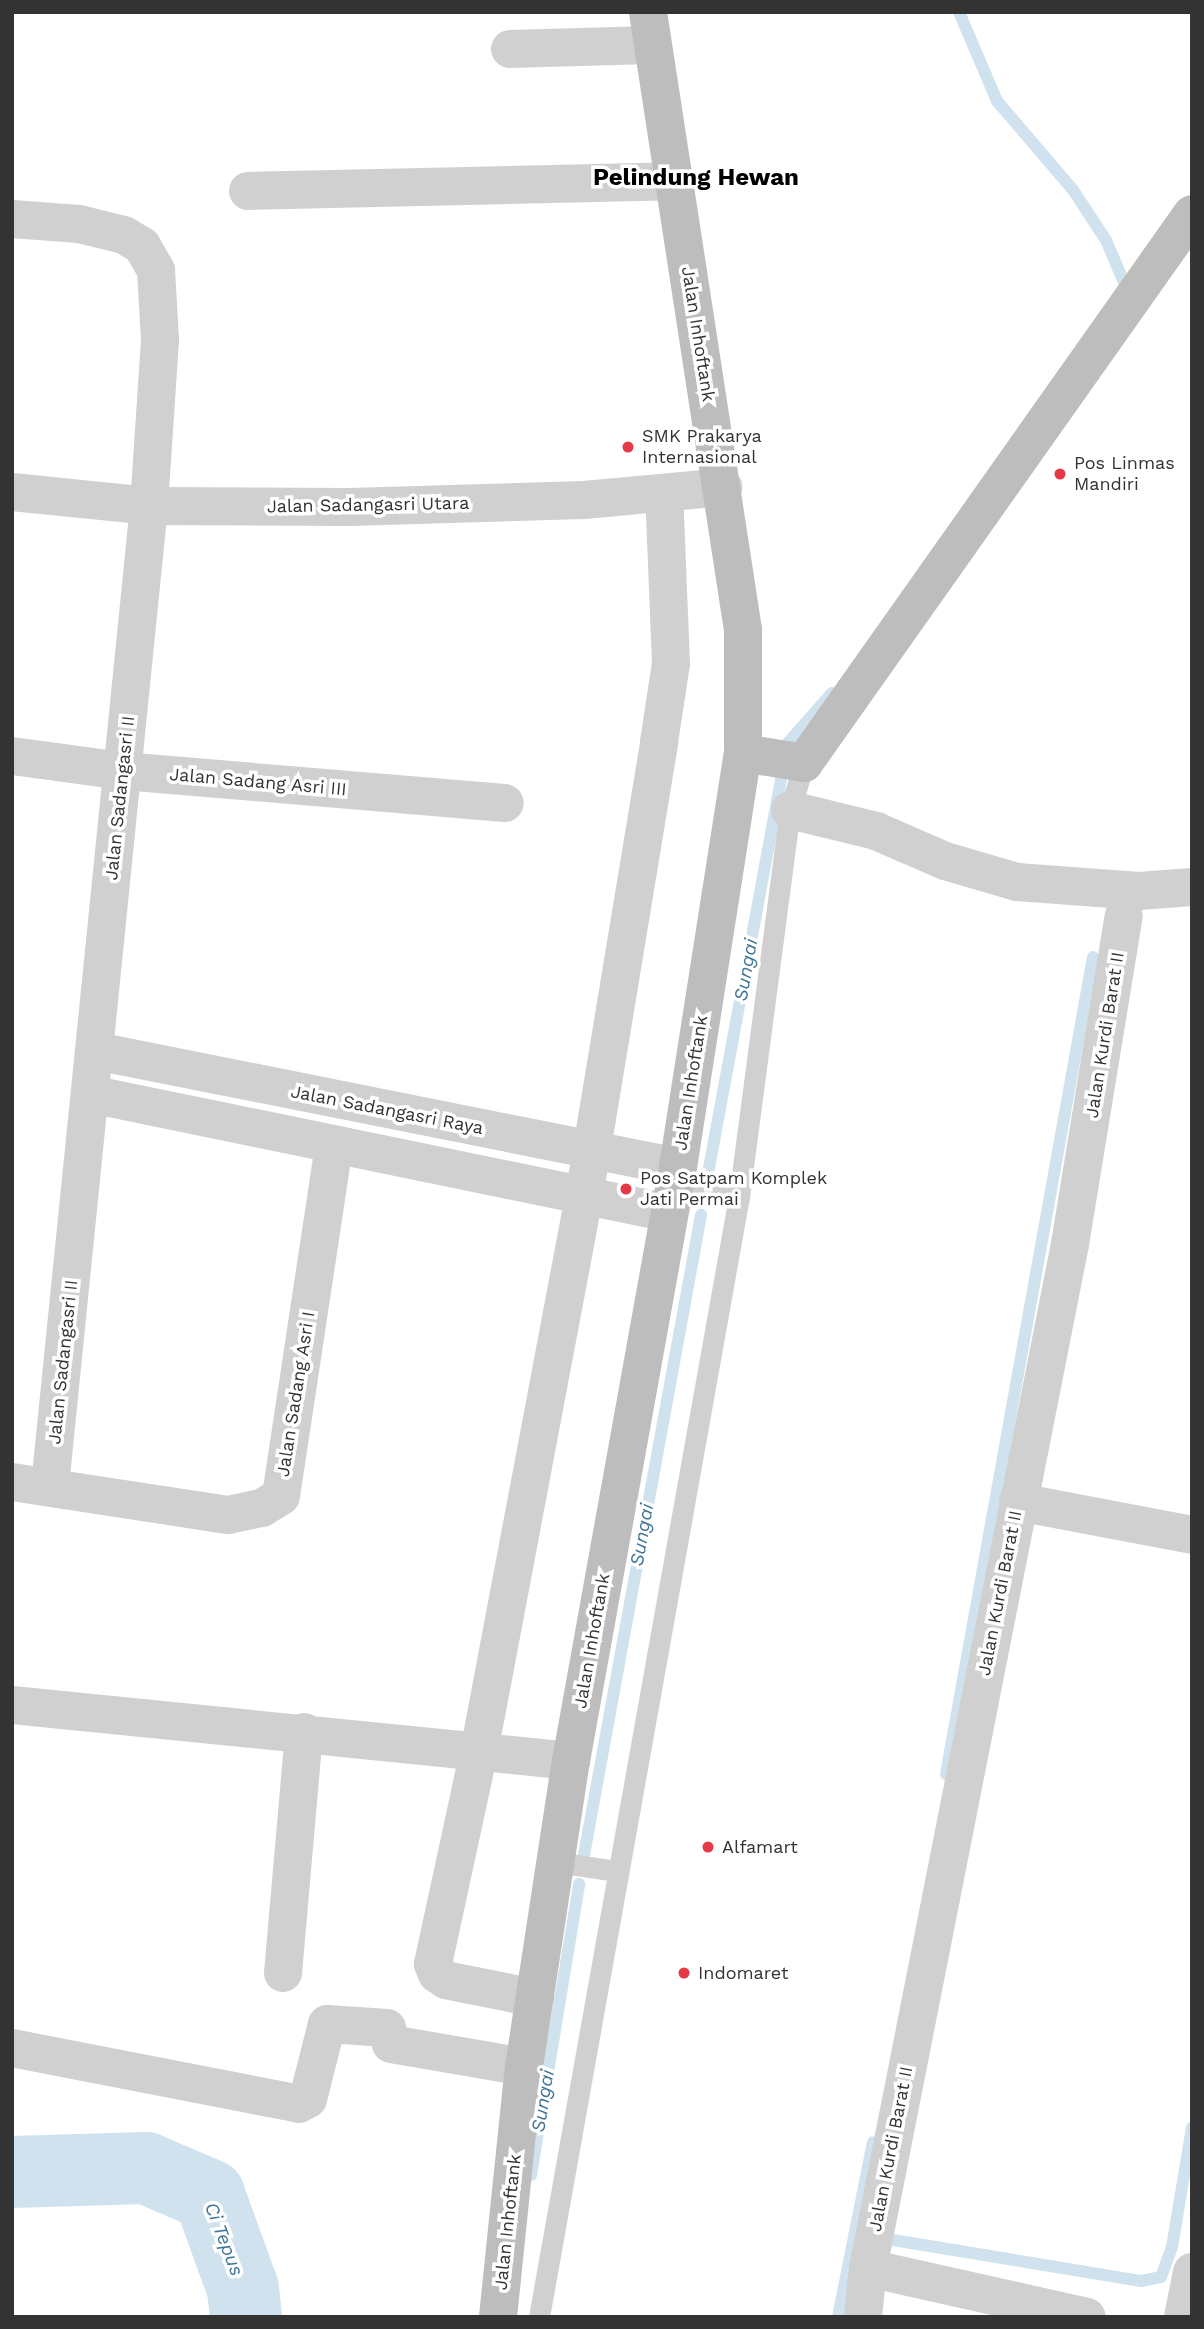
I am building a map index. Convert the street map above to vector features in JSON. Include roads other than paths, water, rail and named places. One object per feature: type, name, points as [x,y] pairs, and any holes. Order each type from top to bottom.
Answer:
[{"type":"main road","name":"Jalan Inhoftank","points":[[498,2317],[524,2067],[571,1761],[674,1189],[743,753],[743,630],[723,487],[650,29]]},
{"type":"main road","points":[[743,753],[804,763],[1192,214]]},
{"type":"street","points":[[510,49],[650,29]]},
{"type":"street","points":[[248,191],[673,181]]},
{"type":"street","name":"Jalan Sadangasri II","points":[[12,219],[79,224],[124,235],[142,246],[156,270],[160,340],[149,506],[50,1486]]},
{"type":"street","name":"Jalan Sadangasri Utara","points":[[12,492],[149,506],[350,507],[664,493],[723,487]]},
{"type":"street","points":[[535,1998],[446,1980],[433,1964],[479,1752],[584,1197],[671,664],[664,493]]},
{"type":"street","name":"Jalan Sadang Asri III","points":[[12,756],[123,771],[505,803]]},
{"type":"street","points":[[790,810],[876,831],[945,861],[1017,882],[1139,891],[1192,887]]},
{"type":"street","name":"Jalan Kurdi Barat II","points":[[863,2317],[868,2268],[1070,1244],[1124,916]]},
{"type":"street","name":"Jalan Sadangasri Raya","points":[[96,1051],[590,1151],[674,1189]]},
{"type":"street","name":"Jalan Sadangasri Raya","points":[[90,1094],[584,1197],[674,1189]]},
{"type":"street","name":"Jalan Sadang Asri I","points":[[12,1482],[228,1516],[262,1508],[281,1496],[334,1145]]},
{"type":"street","points":[[1018,1502],[1192,1535]]},
{"type":"street","points":[[12,1705],[304,1731],[571,1761]]},
{"type":"street","points":[[283,1973],[304,1731]]},
{"type":"street","points":[[12,2048],[299,2104],[308,2099],[327,2024],[387,2028],[391,2044],[524,2067]]},
{"type":"street","points":[[868,2268],[1087,2317]]},
{"type":"street","points":[[1183,2317],[1192,2272]]},
{"type":"lane","points":[[539,2317],[739,1197],[790,810],[804,763]]},
{"type":"lane","name":"Jalan Sadangasri Raya","points":[[674,1189],[739,1197]]},
{"type":"lane","points":[[556,1862],[617,1871]]},
{"type":"waterway","points":[[959,12],[997,101],[1073,190],[1106,240],[1125,285]]},
{"type":"waterway","points":[[785,753],[787,744],[832,693]]},
{"type":"waterway","name":"Sungai","points":[[709,1168],[782,773]]},
{"type":"waterway","points":[[946,1774],[1093,957]]},
{"type":"waterway","name":"Sungai","points":[[584,1855],[701,1215]]},
{"type":"waterway","name":"Sungai","points":[[531,2175],[579,1884]]},
{"type":"waterway","points":[[881,2238],[1141,2281],[1161,2277],[1172,2247],[1192,2128]]},
{"type":"waterway","points":[[838,2317],[873,2142]]},
{"type":"waterway","name":"Ci Tepus","points":[[12,2172],[146,2168],[209,2195],[243,2289],[246,2317]]},
{"type":"place","name":"SMK Prakarya Internasional","points":[[628,447]]},
{"type":"place","name":"Pos Linmas Mandiri","points":[[1060,474]]},
{"type":"place","name":"Pos Satpam Komplek Jati Permai","points":[[626,1189]]},
{"type":"place","name":"Alfamart","points":[[708,1847]]},
{"type":"place","name":"Indomaret","points":[[684,1973]]},
{"type":"district","name":"Pelindung Hewan","points":[[696,178]]}]
